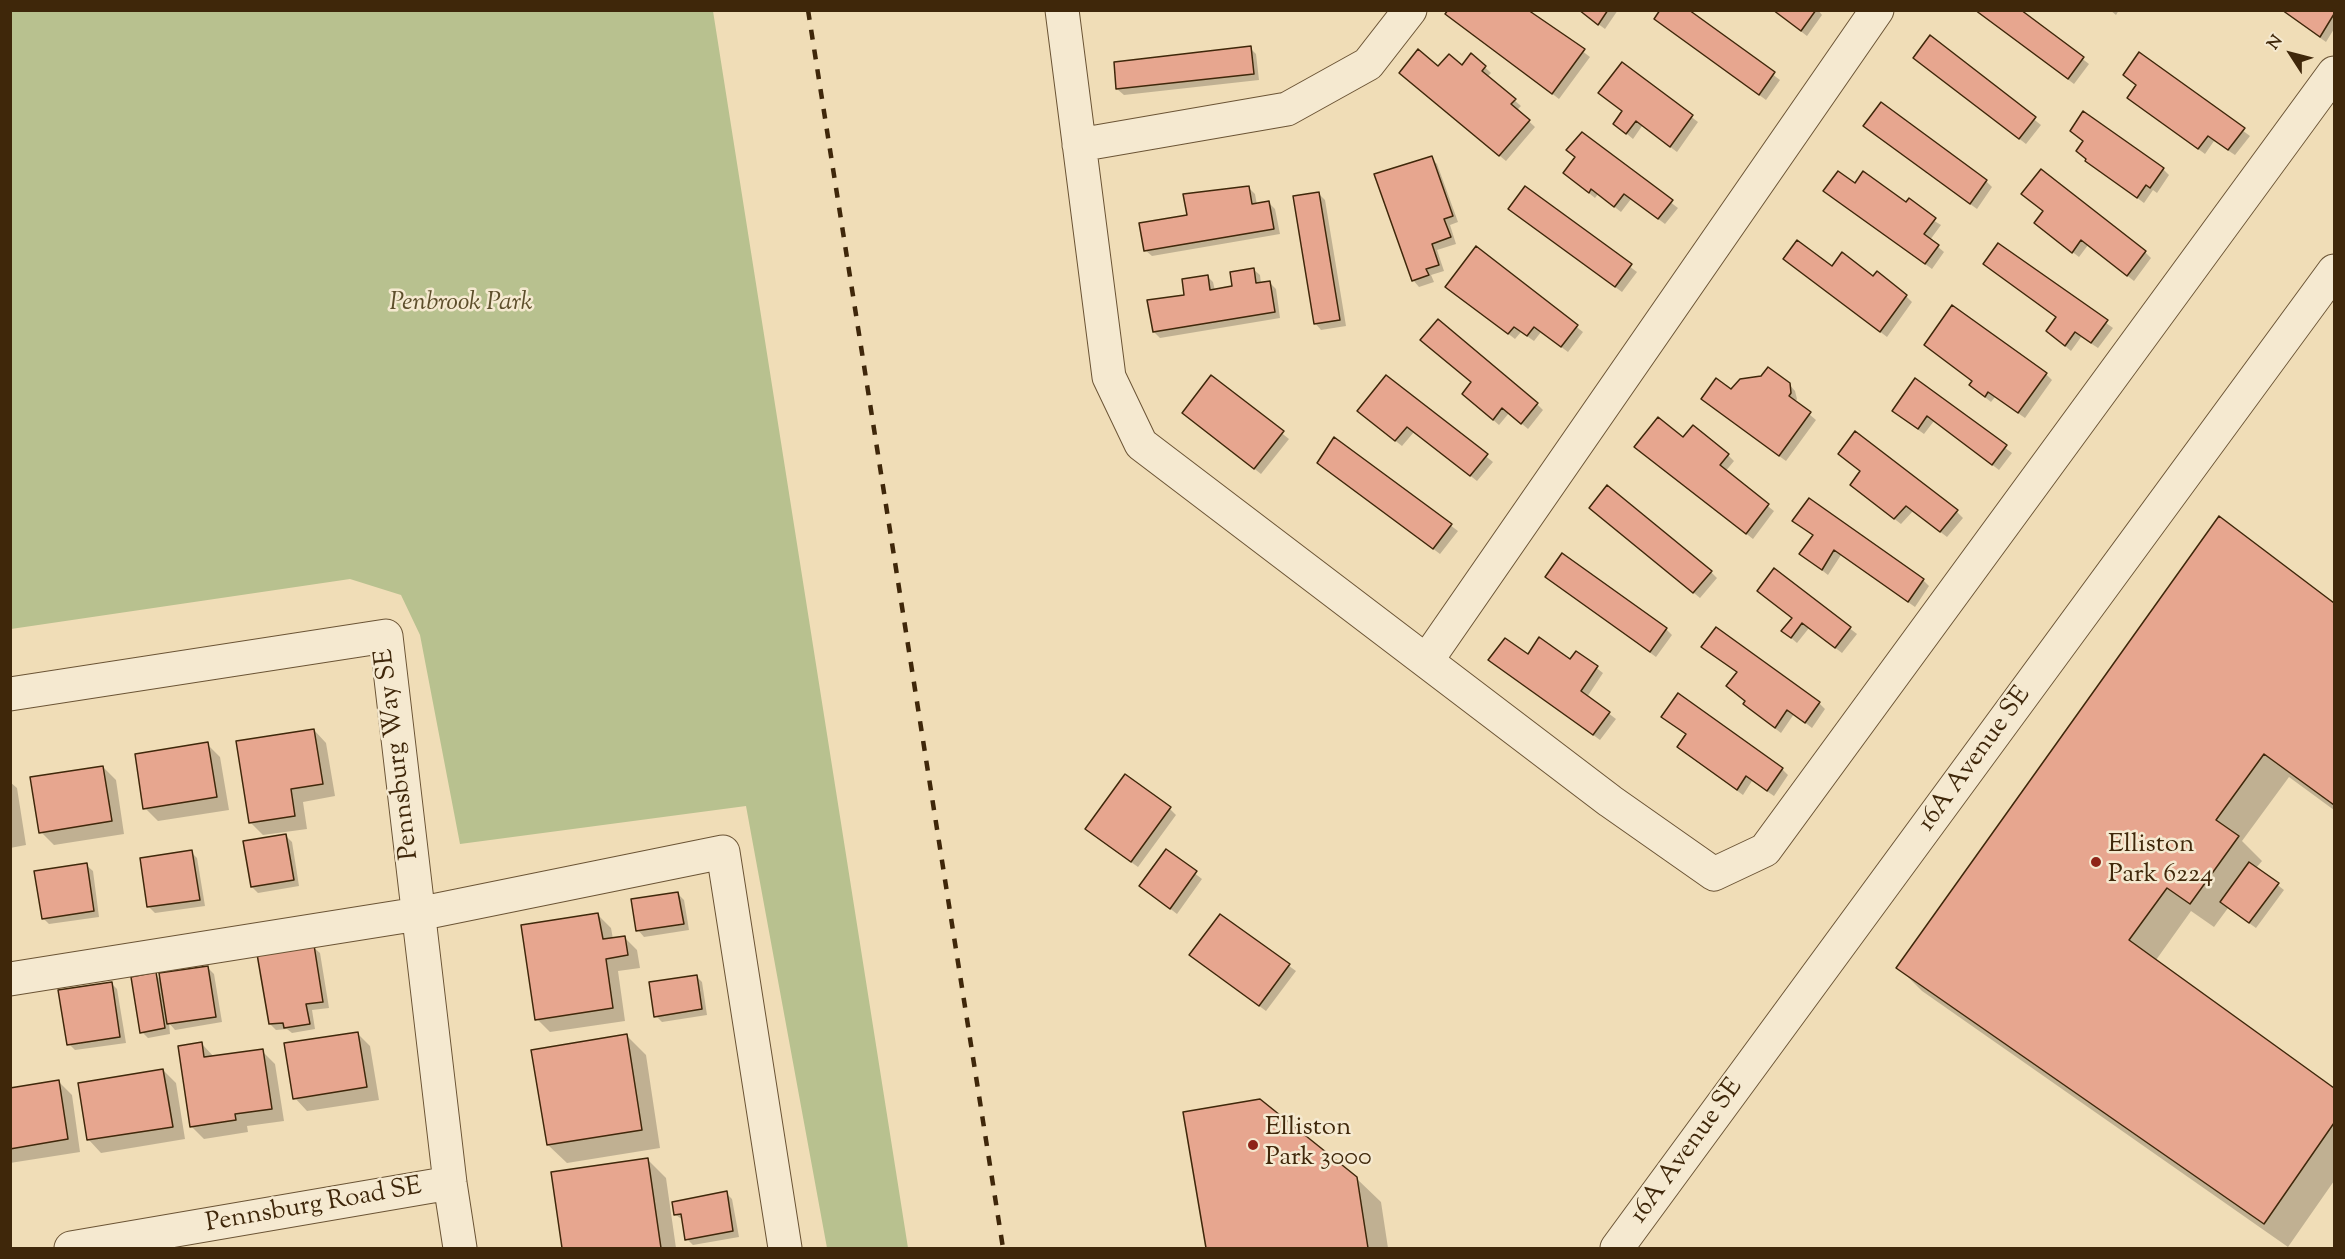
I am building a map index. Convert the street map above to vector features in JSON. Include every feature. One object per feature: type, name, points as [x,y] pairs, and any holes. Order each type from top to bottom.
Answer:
[{"type":"street","points":[[1062,10],[1109,377],[1141,444],[1610,801],[1714,874],[1765,850],[2334,73]]},
{"type":"street","points":[[1079,145],[1287,109],[1368,64],[1410,10]]},
{"type":"street","points":[[1426,660],[1877,10]]},
{"type":"street","name":"16A Avenue SE","points":[[1617,1248],[2334,271]]},
{"type":"street","name":"Pennsburg Way SE","points":[[10,694],[386,636],[450,1183],[460,1248]]},
{"type":"street","points":[[10,979],[418,914],[723,852],[785,1248]]},
{"type":"street","name":"Pennsburg Road SE","points":[[71,1248],[450,1183]]},
{"type":"green space","name":"Penbrook Park","points":[[10,11],[713,11],[908,1248],[827,1248],[746,806],[460,844],[420,635],[401,595],[350,579],[11,629]]},
{"type":"building","points":[[1448,10],[1528,10],[1585,49],[1552,94],[1445,14]]},
{"type":"building","points":[[1579,10],[1608,10],[1598,25]]},
{"type":"building","points":[[1660,10],[1689,10],[1775,72],[1759,95],[1654,19]]},
{"type":"building","points":[[1773,10],[1816,10],[1801,31]]},
{"type":"building","points":[[1975,10],[2021,10],[2084,57],[2068,79]]},
{"type":"building","points":[[2282,10],[2334,10],[2334,14],[2320,37]]},
{"type":"building","points":[[1930,35],[2036,117],[2019,139],[1913,58]]},
{"type":"building","points":[[1251,46],[1254,74],[1116,89],[1114,62]]},
{"type":"building","points":[[1418,49],[1438,66],[1449,54],[1462,65],[1471,53],[1486,66],[1482,71],[1516,99],[1511,104],[1530,120],[1499,156],[1399,73]]},
{"type":"building","points":[[2139,52],[2245,128],[2228,150],[2208,136],[2198,149],[2127,98],[2136,85],[2123,75]]},
{"type":"building","points":[[1622,62],[1693,115],[1670,147],[1636,121],[1626,134],[1613,124],[1622,111],[1598,93]]},
{"type":"building","points":[[1881,102],[1987,180],[1970,204],[1863,126]]},
{"type":"building","points":[[2083,111],[2164,168],[2150,188],[2146,185],[2137,198],[2085,161],[2086,159],[2076,151],[2083,141],[2070,131]]},
{"type":"building","points":[[1582,132],[1673,200],[1658,219],[1624,194],[1614,207],[1591,189],[1589,193],[1563,173],[1575,157],[1566,150]]},
{"type":"building","points":[[1432,156],[1453,216],[1444,219],[1451,237],[1432,244],[1439,265],[1426,269],[1429,275],[1412,281],[1374,174]]},
{"type":"building","points":[[2041,169],[2146,251],[2127,276],[2081,240],[2072,253],[2034,223],[2043,211],[2021,194]]},
{"type":"building","points":[[1838,171],[1855,183],[1863,171],[1906,202],[1909,198],[1936,218],[1924,234],[1939,245],[1925,264],[1823,191]]},
{"type":"building","points":[[1249,186],[1252,204],[1269,201],[1274,229],[1144,251],[1139,223],[1187,215],[1183,194]]},
{"type":"building","points":[[1525,186],[1632,264],[1615,287],[1508,209]]},
{"type":"building","points":[[1319,192],[1340,320],[1314,324],[1293,196]]},
{"type":"building","points":[[1797,240],[1832,266],[1842,252],[1873,276],[1877,271],[1907,295],[1880,332],[1783,259]]},
{"type":"building","points":[[1998,243],[2108,320],[2091,343],[2075,332],[2065,346],[2046,331],[2056,317],[1983,264]]},
{"type":"building","points":[[1476,246],[1578,325],[1561,347],[1534,327],[1527,336],[1514,327],[1508,334],[1445,287]]},
{"type":"building","points":[[1254,268],[1256,283],[1270,281],[1275,312],[1153,332],[1147,300],[1184,295],[1182,279],[1208,275],[1210,290],[1232,286],[1230,272]]},
{"type":"building","points":[[1952,305],[2047,373],[2018,413],[1988,392],[1985,397],[1969,385],[1972,381],[1924,345]]},
{"type":"building","points":[[1438,319],[1538,403],[1521,424],[1502,408],[1493,420],[1462,394],[1471,382],[1420,340]]},
{"type":"building","points":[[1768,367],[1790,383],[1789,396],[1811,412],[1779,456],[1701,399],[1716,378],[1731,389],[1740,379],[1761,376]]},
{"type":"building","points":[[1211,375],[1284,431],[1254,469],[1182,413]]},
{"type":"building","points":[[1386,375],[1488,454],[1470,476],[1407,427],[1395,441],[1357,411]]},
{"type":"building","points":[[1915,378],[2007,445],[1992,465],[1927,416],[1918,429],[1892,411]]},
{"type":"building","points":[[1658,417],[1683,437],[1693,425],[1729,454],[1720,465],[1769,504],[1746,534],[1634,447]]},
{"type":"building","points":[[1855,431],[1958,510],[1940,532],[1906,506],[1894,519],[1850,485],[1860,471],[1838,454]]},
{"type":"building","points":[[1334,437],[1452,524],[1433,549],[1317,463]]},
{"type":"building","points":[[1607,485],[1712,571],[1693,593],[1589,508]]},
{"type":"building","points":[[1809,498],[1924,579],[1908,602],[1834,550],[1822,570],[1799,554],[1813,535],[1792,521]]},
{"type":"building","name":"Elliston Park 6224","points":[[2219,516],[2334,603],[2334,805],[2264,754],[2216,820],[2239,836],[2190,904],[2167,888],[2129,940],[2334,1088],[2334,1123],[2264,1224],[1896,968]]},
{"type":"building","points":[[1562,553],[1667,628],[1650,652],[1545,577]]},
{"type":"building","points":[[1774,568],[1851,627],[1835,648],[1802,623],[1791,638],[1781,631],[1792,618],[1757,591]]},
{"type":"building","points":[[1716,627],[1820,702],[1805,723],[1787,710],[1775,728],[1743,704],[1745,701],[1726,686],[1737,672],[1701,647]]},
{"type":"building","points":[[1539,637],[1570,659],[1576,651],[1598,666],[1581,691],[1610,712],[1593,735],[1488,660],[1505,638],[1528,654]]},
{"type":"building","points":[[1678,693],[1783,768],[1767,791],[1746,776],[1737,790],[1677,747],[1686,734],[1661,717]]},
{"type":"building","points":[[314,729],[323,784],[291,789],[295,816],[249,823],[236,741]]},
{"type":"building","points":[[208,742],[217,797],[143,809],[135,754]]},
{"type":"building","points":[[103,766],[112,821],[39,833],[30,777]]},
{"type":"building","points":[[1125,774],[1171,807],[1131,862],[1085,829]]},
{"type":"building","points":[[286,834],[294,880],[251,887],[243,841]]},
{"type":"building","points":[[1166,849],[1197,871],[1170,909],[1139,886]]},
{"type":"building","points":[[192,850],[200,900],[147,907],[140,858]]},
{"type":"building","points":[[2249,862],[2279,883],[2249,923],[2220,902]]},
{"type":"building","points":[[87,863],[94,911],[42,919],[34,871]]},
{"type":"building","points":[[678,892],[684,924],[636,931],[631,899]]},
{"type":"building","points":[[598,913],[603,939],[625,936],[628,955],[606,959],[613,1008],[535,1020],[521,925]]},
{"type":"building","points":[[1220,914],[1290,964],[1259,1006],[1189,955]]},
{"type":"building","points":[[314,945],[323,1002],[306,1004],[310,1024],[284,1028],[283,1023],[269,1024],[257,954]]},
{"type":"building","points":[[208,966],[216,1017],[167,1024],[159,973]]},
{"type":"building","points":[[156,972],[165,1028],[140,1033],[131,977]]},
{"type":"building","points":[[697,975],[702,1009],[654,1017],[649,982]]},
{"type":"building","points":[[112,982],[120,1037],[67,1045],[58,990]]},
{"type":"building","points":[[358,1032],[367,1087],[293,1099],[284,1043]]},
{"type":"building","points":[[627,1034],[642,1130],[547,1145],[531,1050]]},
{"type":"building","points":[[202,1042],[204,1057],[263,1049],[272,1109],[235,1114],[236,1120],[190,1127],[178,1046]]},
{"type":"building","points":[[163,1069],[173,1127],[87,1140],[78,1083]]},
{"type":"building","points":[[59,1080],[68,1139],[10,1149],[10,1088]]},
{"type":"building","name":"Elliston Park 3000","points":[[1260,1099],[1357,1177],[1368,1248],[1206,1248],[1183,1112]]},
{"type":"building","points":[[648,1158],[661,1248],[562,1248],[551,1172]]},
{"type":"building","points":[[727,1191],[733,1231],[685,1240],[681,1214],[674,1215],[672,1202]]},
{"type":"railway","points":[[808,10],[1003,1248]]},
{"type":"place","name":"Elliston Park 6224","points":[[2096,862]]},
{"type":"place","name":"Elliston Park 3000","points":[[1253,1145]]}]
